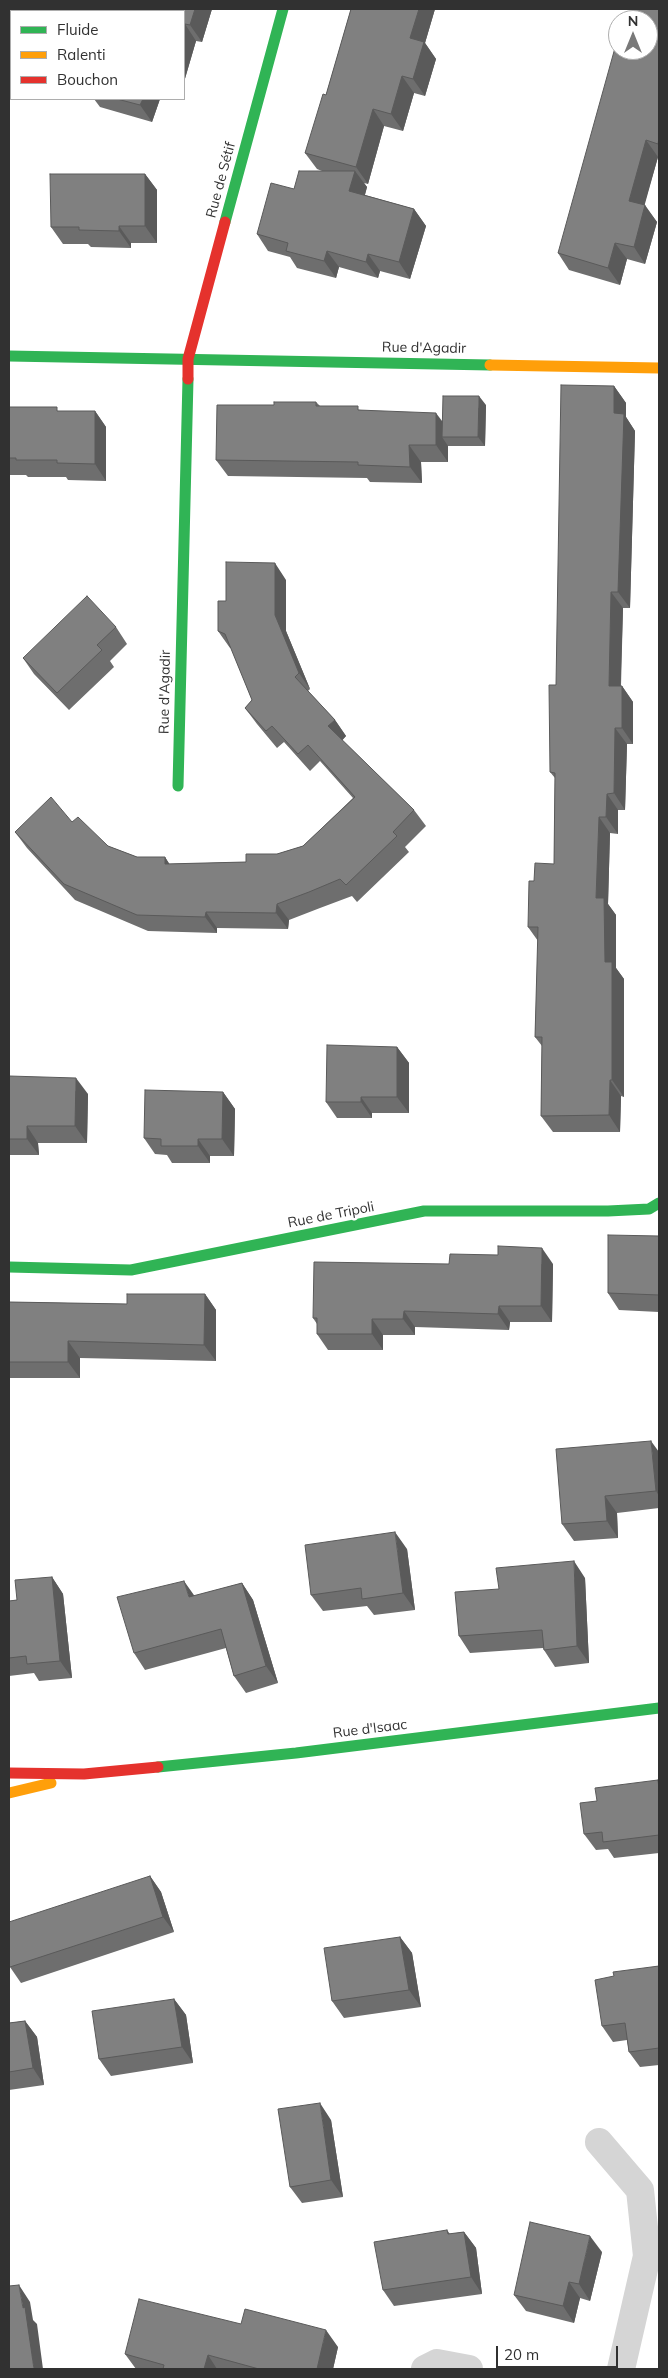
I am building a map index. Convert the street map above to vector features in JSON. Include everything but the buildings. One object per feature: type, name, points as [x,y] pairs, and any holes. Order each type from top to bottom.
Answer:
[{"type":"street","name":"Rue de Sétif","points":[[188,359],[283,9]]},
{"type":"street","name":"Rue d'Agadir","points":[[9,356],[659,368]]},
{"type":"street","name":"Rue d'Agadir","points":[[178,786],[188,359]]},
{"type":"street","name":"Rue de Tripoli","points":[[9,1267],[131,1270],[424,1211],[608,1211],[649,1209],[659,1203]]},
{"type":"street","name":"Rue d'Isaac","points":[[9,1772],[84,1774],[305,1752],[659,1708]]},
{"type":"street","name":"Rue d'Isaac","points":[[9,1793],[84,1774]]},
{"type":"street","points":[[599,2142],[640,2190],[647,2256],[621,2369]]},
{"type":"street","points":[[425,2369],[437,2363],[469,2369]]},
{"type":"traffic: fast","points":[[225,222],[283,9]]},
{"type":"traffic: fast","points":[[9,356],[490,365]]},
{"type":"traffic: fast","points":[[178,786],[188,379]]},
{"type":"traffic: fast","points":[[9,1267],[131,1270],[424,1211],[608,1211],[649,1209],[659,1203]]},
{"type":"traffic: fast","points":[[158,1767],[296,1753],[659,1708]]},
{"type":"traffic: slow","points":[[490,365],[659,368]]},
{"type":"traffic: slow","points":[[9,1793],[51,1783]]},
{"type":"traffic: jam","points":[[188,379],[188,359],[225,222]]},
{"type":"traffic: jam","points":[[9,1773],[84,1774],[158,1767]]}]
